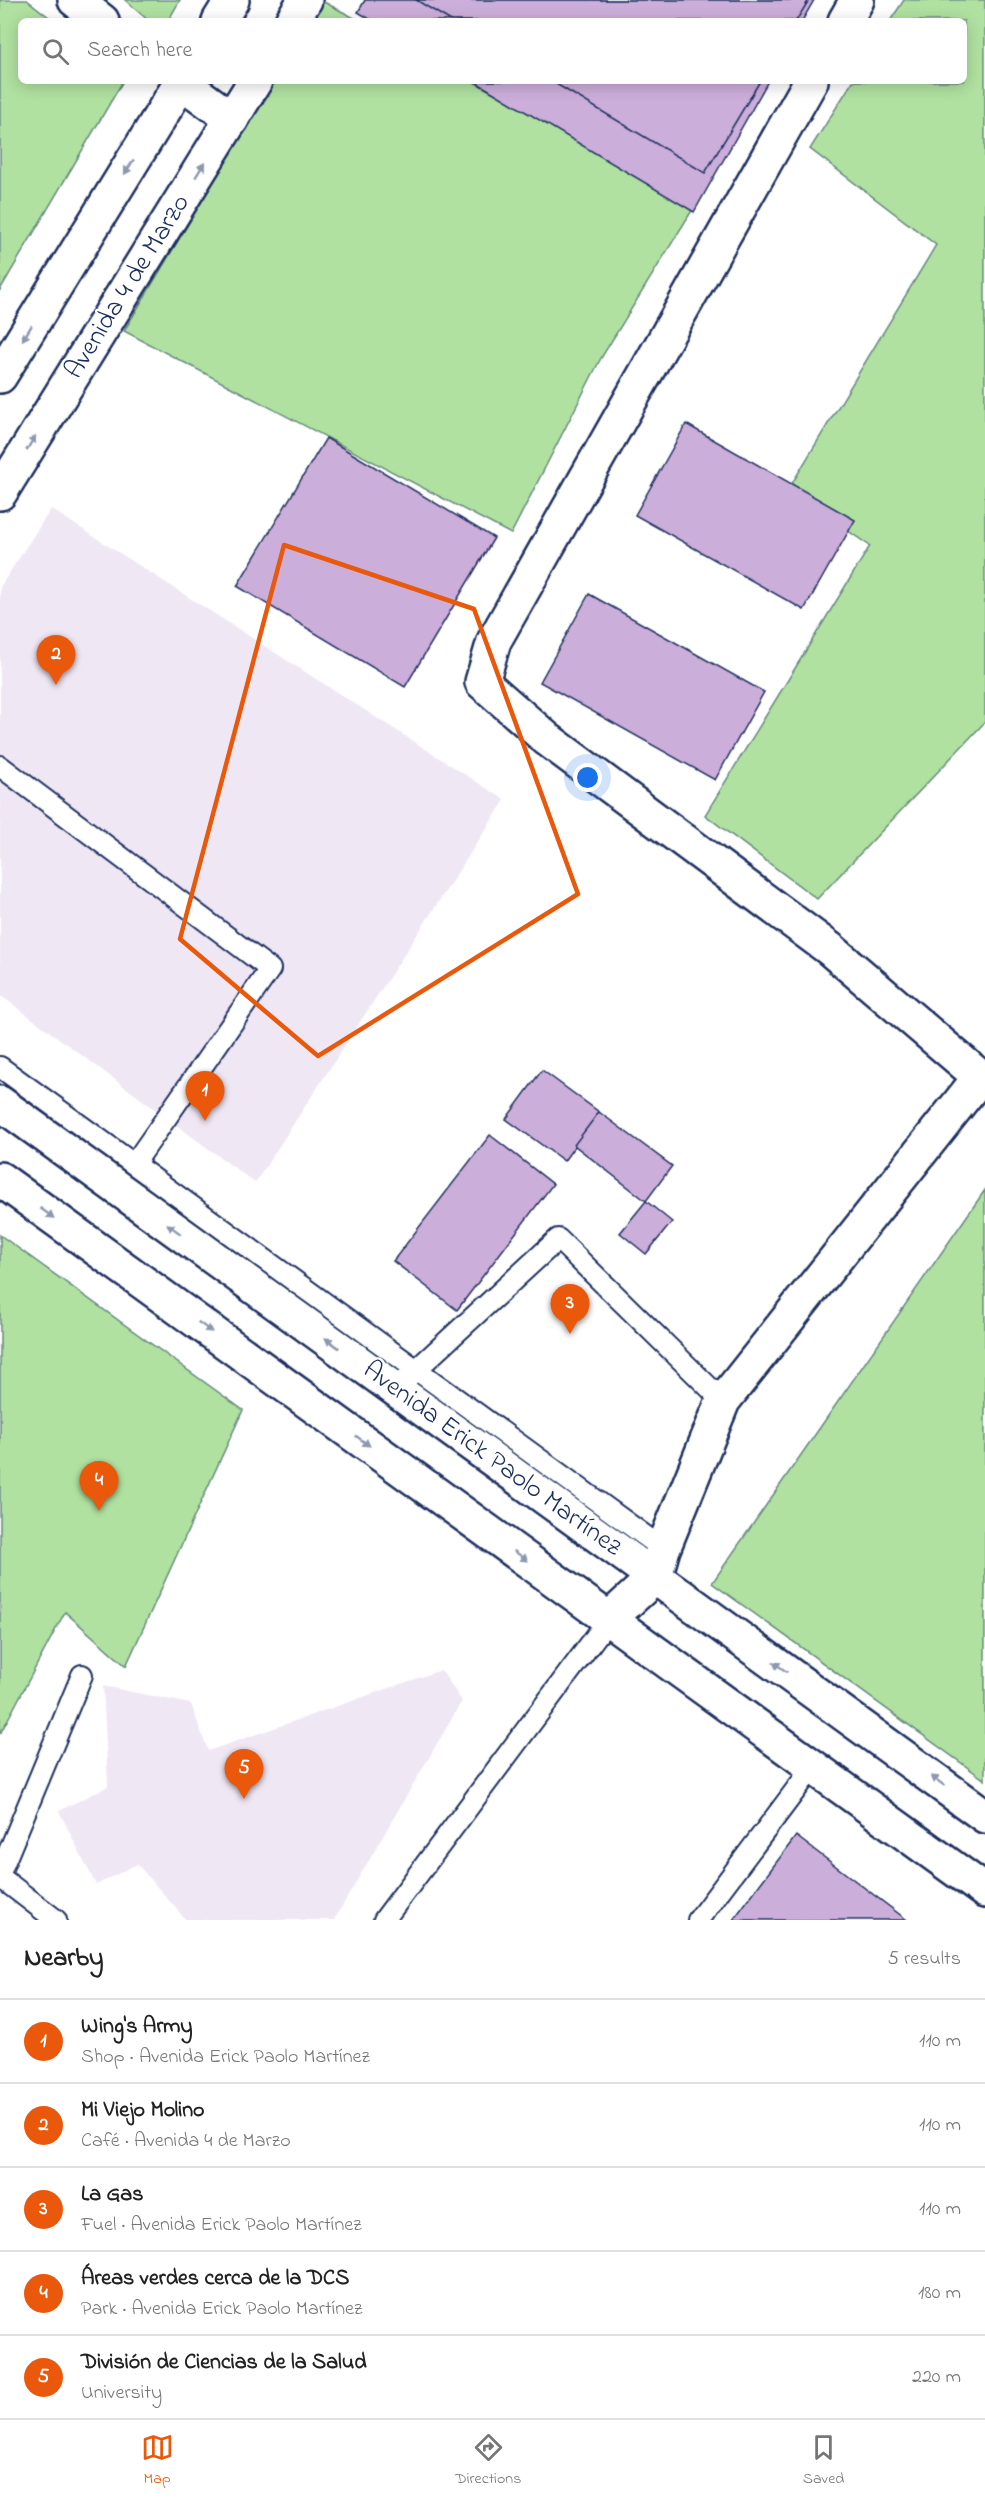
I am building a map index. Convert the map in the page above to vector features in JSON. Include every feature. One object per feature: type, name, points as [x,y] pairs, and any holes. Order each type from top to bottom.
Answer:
[{"type":"street","points":[[75,0],[98,18]]},
{"type":"street","points":[[221,18],[232,0]]},
{"type":"street","points":[[294,18],[305,0]]},
{"type":"street","points":[[847,18],[857,0]]},
{"type":"street","points":[[0,376],[179,84]]},
{"type":"street","points":[[185,84],[232,119]]},
{"type":"street","name":"Avenida 4 de Marzo","points":[[0,493],[253,84]]},
{"type":"street","points":[[609,1619],[659,1563],[723,1401],[980,1077],[830,949],[547,739],[483,682],[494,641],[809,84]]},
{"type":"street","name":"Avenida Erick Paolo Martínez","points":[[0,1103],[292,1314],[405,1379],[659,1563],[985,1816]]},
{"type":"street","points":[[0,1179],[985,1892]]},
{"type":"lane","points":[[3,775],[270,969],[134,1164]]},
{"type":"lane","points":[[0,1066],[327,1305],[405,1379],[558,1239],[723,1401]]},
{"type":"lane","points":[[292,1314],[327,1305]]},
{"type":"lane","points":[[384,1920],[609,1619]]},
{"type":"lane","points":[[56,1920],[0,1875],[82,1675]]},
{"type":"lane","points":[[698,1920],[813,1767]]},
{"type":"highlighted area","points":[[284,545],[474,609],[578,894],[318,1056],[180,939]]},
{"type":"shaded area","points":[[51,509],[505,800],[255,1183],[0,995],[0,587]]},
{"type":"shaded area","points":[[441,1670],[462,1701],[334,1920],[186,1920],[137,1864],[96,1885],[59,1811],[108,1786],[103,1686],[191,1704],[208,1751]]},
{"type":"green space","points":[[0,0],[27,0],[50,18],[18,18],[18,84],[121,84],[0,290]]},
{"type":"green space","points":[[125,0],[180,0],[170,18],[146,18]]},
{"type":"green space","points":[[904,0],[985,0],[985,722],[817,899],[705,815],[870,546],[788,490],[936,245],[810,149],[851,84],[967,84],[967,18],[892,18]]},
{"type":"green space","points":[[322,1],[354,18],[312,18]]},
{"type":"green space","points":[[272,84],[477,84],[696,204],[601,358],[511,534],[124,331]]},
{"type":"green space","points":[[985,1190],[985,1780],[712,1583]]},
{"type":"green space","points":[[0,1235],[243,1410],[126,1666],[65,1612],[0,1734]]},
{"type":"building","points":[[365,0],[814,0],[804,18],[368,18],[358,12]]},
{"type":"building","points":[[416,0],[809,0],[798,18],[446,18]]},
{"type":"building","points":[[479,84],[766,84],[694,212]]},
{"type":"building","points":[[556,84],[758,84],[705,173]]},
{"type":"building","points":[[686,424],[855,520],[804,610],[635,515]]},
{"type":"building","points":[[326,438],[494,538],[405,687],[237,586]]},
{"type":"building","points":[[589,594],[764,692],[715,780],[540,682]]},
{"type":"building","points":[[542,1070],[599,1112],[564,1161],[506,1119]]},
{"type":"building","points":[[599,1112],[672,1166],[646,1201],[574,1145]]},
{"type":"building","points":[[490,1135],[553,1184],[457,1310],[393,1261]]},
{"type":"building","points":[[646,1201],[672,1222],[646,1254],[620,1233]]},
{"type":"building","points":[[796,1836],[907,1920],[733,1920]]},
{"type":"place","name":"Mi Viejo Molino","points":[[56,685]]},
{"type":"place","name":"Wing's Army","points":[[205,1121]]},
{"type":"place","name":"La Gas","points":[[570,1334]]},
{"type":"place","name":"Áreas verdes cerca de la DCS","points":[[99,1511]]},
{"type":"place","name":"División de Ciencias de la Salud","points":[[244,1799]]}]
